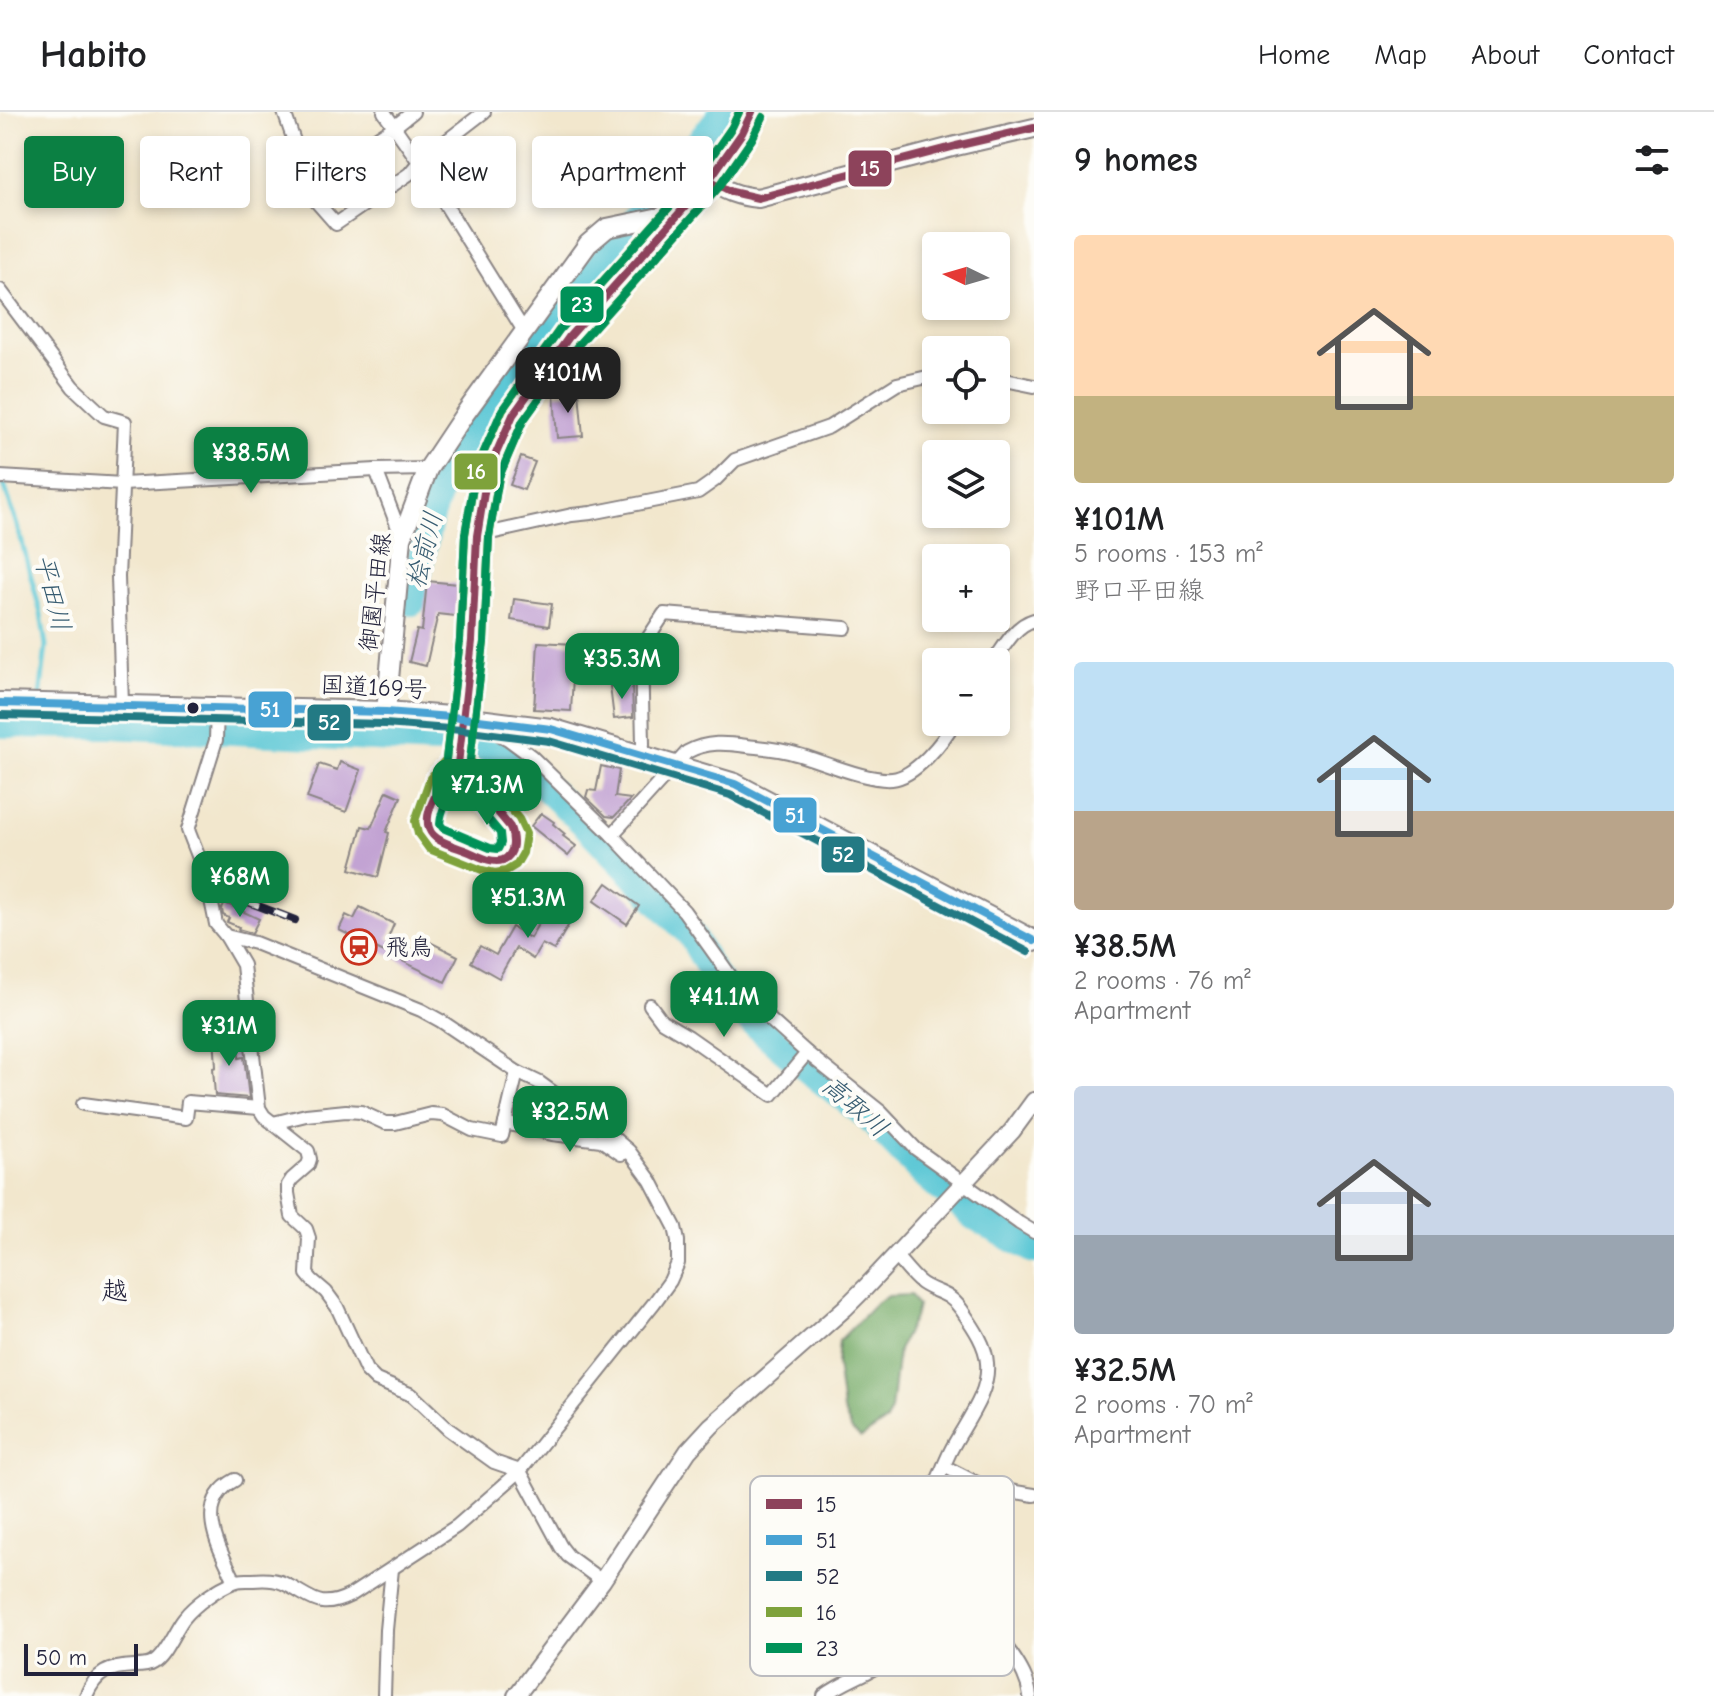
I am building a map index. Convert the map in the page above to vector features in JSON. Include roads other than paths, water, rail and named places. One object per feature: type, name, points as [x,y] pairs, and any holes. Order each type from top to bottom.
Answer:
[{"type":"highway","name":"国道169号","points":[[0,703],[386,712],[551,729],[735,784],[1034,941]]},
{"type":"main road","points":[[713,174],[742,133],[752,112]]},
{"type":"main road","points":[[713,183],[738,196],[758,198],[1034,128]]},
{"type":"main road","points":[[463,718],[472,641],[477,536],[487,474],[513,415],[569,337],[683,208]]},
{"type":"main road","name":"御園平田線","points":[[386,712],[402,538],[428,469],[588,244],[607,228],[616,225],[675,217]]},
{"type":"street","points":[[285,112],[293,136]]},
{"type":"street","points":[[384,112],[411,151]]},
{"type":"street","points":[[380,136],[413,112]]},
{"type":"street","points":[[453,136],[484,112]]},
{"type":"street","points":[[395,184],[411,172]]},
{"type":"street","points":[[322,208],[336,224],[359,208]]},
{"type":"street","points":[[448,208],[524,331]]},
{"type":"street","points":[[0,290],[73,387],[104,416],[125,422],[118,577],[122,705]]},
{"type":"street","points":[[477,536],[698,492],[735,460],[829,427],[897,384],[922,378]]},
{"type":"street","points":[[1010,381],[1034,386]]},
{"type":"street","points":[[3,477],[123,484],[428,469]]},
{"type":"street","points":[[376,470],[402,538]]},
{"type":"street","points":[[641,755],[641,649],[664,614],[845,628]]},
{"type":"street","points":[[1003,648],[1024,623],[1034,620]]},
{"type":"street","points":[[217,707],[216,740],[188,830],[206,876],[216,924],[240,958],[245,973],[259,1108],[264,1116],[308,1151],[308,1165],[288,1185],[292,1216],[306,1229],[309,1238],[307,1274],[337,1307],[366,1370],[376,1380],[412,1395],[448,1429],[483,1455],[520,1471],[561,1547],[568,1556],[602,1581]]},
{"type":"street","points":[[458,764],[510,827],[514,837],[513,847],[502,860],[486,859],[435,838],[427,821],[441,784],[458,764],[463,718],[493,730],[531,756],[612,835],[684,911],[746,998],[802,1060],[881,1112],[916,1149],[960,1186],[1034,1232]]},
{"type":"street","points":[[612,835],[687,752],[696,747],[719,743],[783,751],[866,776],[892,779],[906,775],[928,757],[944,736]]},
{"type":"street","points":[[86,1696],[92,1681],[106,1671],[152,1663],[160,1656],[185,1616],[202,1601],[235,1581],[275,1580],[317,1601],[340,1601],[457,1526],[520,1471],[654,1303],[670,1281],[678,1263],[675,1227],[651,1181],[629,1151],[540,1083],[517,1072],[421,1010],[255,943],[226,936]]},
{"type":"street","points":[[650,1005],[662,1021],[772,1095],[802,1060]]},
{"type":"street","points":[[273,1123],[306,1115],[346,1111],[361,1112],[385,1123],[431,1114],[443,1115],[472,1130],[502,1136],[517,1072]]},
{"type":"street","points":[[516,1696],[602,1581],[688,1451],[711,1426],[845,1308],[1012,1131],[1034,1101]]},
{"type":"street","points":[[83,1104],[186,1118],[188,1102],[259,1108]]},
{"type":"street","points":[[505,1123],[552,1134],[601,1140],[621,1154],[629,1151]]},
{"type":"street","points":[[896,1256],[922,1283],[953,1299],[981,1340],[986,1353],[987,1379],[982,1393],[940,1476]]},
{"type":"street","points":[[944,1466],[963,1476]]},
{"type":"street","points":[[235,1480],[225,1485],[215,1499],[212,1520],[217,1545],[235,1581]]},
{"type":"street","points":[[1014,1492],[1034,1495]]},
{"type":"street","points":[[384,1696],[392,1569]]},
{"type":"street","points":[[1014,1658],[1022,1670],[1030,1696]]},
{"type":"street","points":[[824,1696],[859,1676]]},
{"type":"waterway","name":"桧前川","points":[[412,602],[430,516],[440,488],[477,426],[522,363],[723,113]]},
{"type":"waterway","name":"平田川","points":[[2,478],[41,614],[46,646],[40,698]]},
{"type":"waterway","name":"平田川","points":[[37,725],[39,708]]},
{"type":"waterway","name":"高取川","points":[[0,724],[112,725],[435,741]]},
{"type":"waterway","name":"高取川","points":[[485,749],[531,774],[586,825],[691,935],[713,974],[742,1013],[870,1118],[921,1171],[976,1218],[1034,1250]]},
{"type":"railway","points":[[217,890],[295,920]]},
{"type":"place","name":"飛鳥","points":[[359,947]]},
{"type":"district","name":"越","points":[[115,1291]]}]
